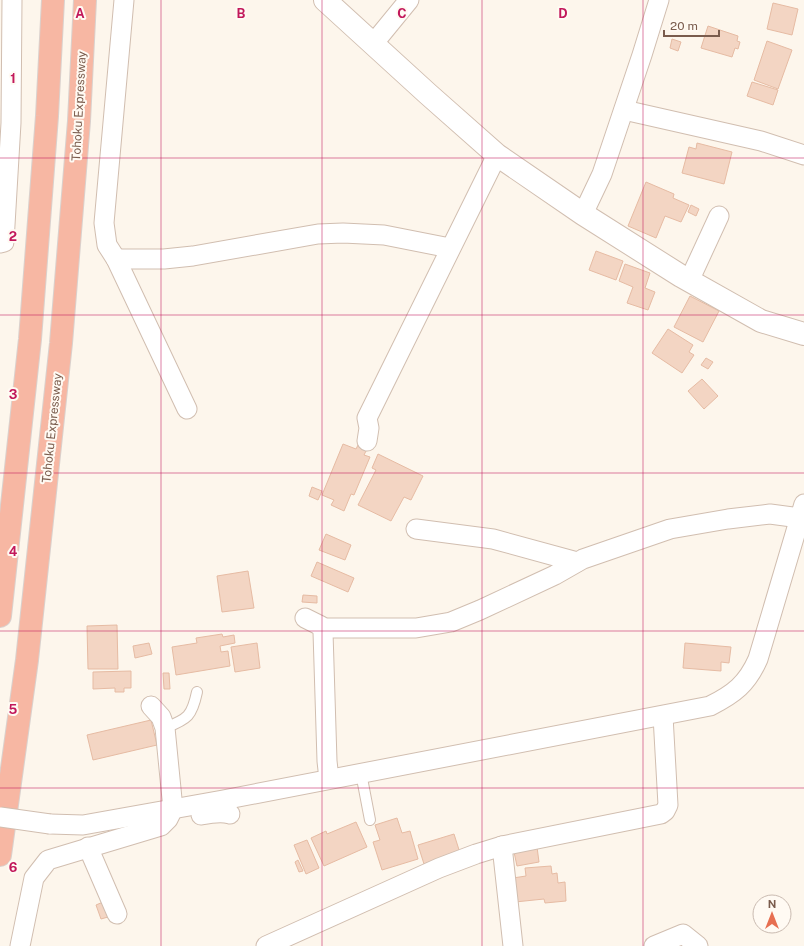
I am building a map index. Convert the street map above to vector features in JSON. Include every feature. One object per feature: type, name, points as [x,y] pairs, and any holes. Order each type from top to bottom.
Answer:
[{"type":"highway","points":[[0,616],[30,339],[47,116],[53,0]]},
{"type":"highway","name":"Tohoku Expressway","points":[[0,855],[27,660],[61,343],[79,121],[85,0]]},
{"type":"street","points":[[0,243],[4,242],[10,131],[12,0]]},
{"type":"street","points":[[124,0],[104,224],[107,245],[116,259],[187,409]]},
{"type":"street","points":[[326,0],[428,94],[497,154],[583,214],[689,281],[761,321],[804,334]]},
{"type":"street","points":[[373,44],[409,0]]},
{"type":"street","points":[[583,214],[602,174],[659,0]]},
{"type":"street","points":[[624,110],[761,141],[804,155]]},
{"type":"street","points":[[367,440],[369,428],[367,418],[497,154]]},
{"type":"street","points":[[689,281],[719,216]]},
{"type":"street","points":[[116,259],[164,259],[193,256],[318,234],[343,233],[384,235],[450,248]]},
{"type":"street","points":[[20,946],[34,878],[48,860],[161,826],[170,814],[223,800],[663,716],[710,706],[727,698],[742,686],[752,672],[758,659],[802,511],[728,519],[670,529],[583,559],[556,575],[451,622],[416,628],[322,628]]},
{"type":"street","points":[[416,529],[494,539],[578,562]]},
{"type":"street","points":[[305,618],[321,626],[323,632],[327,760],[329,779]]},
{"type":"street","points":[[151,706],[161,717],[165,728],[170,814]]},
{"type":"street","points":[[266,946],[439,868],[476,854],[502,846],[662,814],[668,805],[663,716]]},
{"type":"street","points":[[0,818],[50,824],[83,825],[170,814],[225,812],[230,814]]},
{"type":"street","points":[[502,846],[513,946]]},
{"type":"street","points":[[88,847],[117,914]]},
{"type":"street","points":[[654,946],[683,934],[698,946]]},
{"type":"lane","points":[[165,728],[180,722],[191,712],[197,692]]},
{"type":"lane","points":[[361,773],[370,820]]},
{"type":"building","points":[[773,3],[798,9],[792,35],[767,29]]},
{"type":"building","points":[[708,26],[738,36],[737,41],[740,42],[738,49],[735,48],[732,57],[701,48]]},
{"type":"building","points":[[672,39],[681,42],[678,51],[670,48]]},
{"type":"building","points":[[767,41],[792,50],[778,89],[754,80]]},
{"type":"building","points":[[752,82],[778,90],[773,105],[747,96]]},
{"type":"building","points":[[697,143],[732,152],[724,184],[682,173],[689,147],[696,149]]},
{"type":"building","points":[[646,182],[674,194],[673,198],[689,205],[681,222],[665,216],[656,238],[628,226]]},
{"type":"building","points":[[691,205],[699,209],[696,216],[688,212]]},
{"type":"building","points":[[596,251],[623,261],[616,280],[589,270]]},
{"type":"building","points":[[625,264],[650,273],[645,288],[655,292],[648,310],[627,303],[633,287],[619,281]]},
{"type":"building","points":[[690,296],[719,311],[703,342],[674,327]]},
{"type":"building","points":[[668,329],[693,345],[689,352],[694,355],[682,373],[652,353]]},
{"type":"building","points":[[706,358],[713,362],[708,369],[701,365]]},
{"type":"building","points":[[702,379],[718,396],[704,409],[688,391]]},
{"type":"building","points":[[343,444],[356,449],[358,445],[367,449],[364,455],[370,457],[354,495],[351,494],[344,511],[331,505],[334,500],[322,495]]},
{"type":"building","points":[[378,454],[423,476],[411,500],[404,497],[391,521],[358,505],[376,470],[372,468]]},
{"type":"building","points":[[312,487],[322,491],[318,500],[309,496]]},
{"type":"building","points":[[326,534],[351,545],[345,560],[319,550]]},
{"type":"building","points":[[317,562],[354,578],[348,592],[311,576]]},
{"type":"building","points":[[248,571],[254,608],[222,612],[217,576]]},
{"type":"building","points":[[303,595],[317,596],[317,603],[302,602]]},
{"type":"building","points":[[117,625],[118,669],[88,669],[87,626]]},
{"type":"building","points":[[222,634],[223,637],[234,635],[235,643],[220,646],[221,652],[228,651],[230,666],[176,675],[172,647],[197,643],[196,638]]},
{"type":"building","points":[[149,643],[152,654],[135,658],[133,646]]},
{"type":"building","points":[[257,643],[260,668],[235,672],[231,647]]},
{"type":"building","points":[[685,643],[731,647],[729,663],[721,662],[721,671],[683,668]]},
{"type":"building","points":[[131,671],[131,688],[124,688],[124,692],[115,692],[115,688],[93,689],[93,672]]},
{"type":"building","points":[[163,673],[169,673],[170,689],[164,689]]},
{"type":"building","points":[[151,720],[157,745],[93,760],[87,735]]},
{"type":"building","points":[[397,818],[402,833],[410,831],[418,859],[382,870],[373,842],[380,840],[375,825]]},
{"type":"building","points":[[356,822],[367,847],[324,866],[311,838],[326,831],[327,834]]},
{"type":"building","points":[[454,834],[460,853],[424,864],[418,845]]},
{"type":"building","points":[[307,840],[319,868],[306,874],[294,845]]},
{"type":"building","points":[[537,847],[539,862],[517,866],[514,852]]},
{"type":"building","points":[[298,860],[303,871],[299,872],[295,862]]},
{"type":"building","points":[[551,866],[552,874],[557,873],[558,883],[565,882],[566,901],[545,903],[544,899],[515,902],[513,878],[526,876],[525,868]]},
{"type":"building","points":[[103,902],[108,917],[101,919],[96,905]]}]
